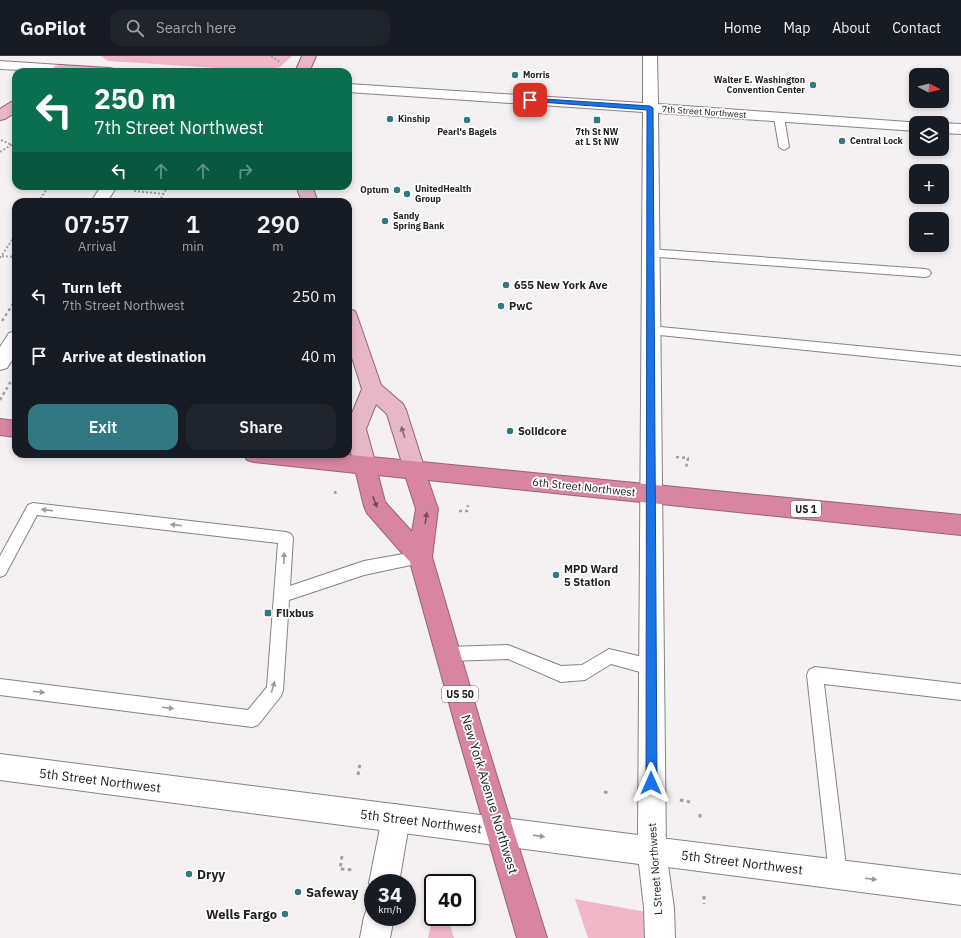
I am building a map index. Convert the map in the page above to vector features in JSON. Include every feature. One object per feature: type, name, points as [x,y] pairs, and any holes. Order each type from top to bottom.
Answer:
[{"type":"highway","points":[[0,427],[12,428]]},
{"type":"highway","name":"6th Street Northwest","points":[[299,458],[961,525]]},
{"type":"highway","name":"New York Avenue Northwest","points":[[365,464],[375,506],[420,557],[471,735],[532,938]]},
{"type":"highway","name":"New York Avenue Northwest","points":[[414,470],[427,509],[420,557]]},
{"type":"main road","points":[[60,68],[70,56]]},
{"type":"main road","points":[[304,68],[309,56]]},
{"type":"main road","points":[[0,116],[12,108]]},
{"type":"main road","points":[[352,328],[372,389]]},
{"type":"main road","name":"New York Avenue Northwest","points":[[365,464],[356,429],[372,389],[396,410],[414,470]]},
{"type":"street","name":"L Street Northwest","points":[[650,56],[652,851],[659,908],[660,938]]},
{"type":"street","points":[[0,65],[35,68]]},
{"type":"street","name":"7th Street Northwest","points":[[352,88],[909,126]]},
{"type":"street","points":[[949,128],[961,129]]},
{"type":"street","points":[[0,364],[12,344]]},
{"type":"street","name":"5th Street Northwest","points":[[0,767],[961,890]]},
{"type":"street","points":[[386,874],[396,818]]},
{"type":"street","points":[[375,938],[377,926]]},
{"type":"lane","points":[[780,117],[784,147]]},
{"type":"lane","points":[[650,253],[925,273]]},
{"type":"lane","points":[[650,330],[961,361]]},
{"type":"lane","points":[[0,570],[33,509],[286,538],[274,690],[252,719],[0,687]]},
{"type":"lane","points":[[282,596],[364,568],[420,557]]},
{"type":"lane","points":[[449,654],[508,652],[561,674],[585,672],[609,656],[651,667]]},
{"type":"lane","points":[[838,874],[815,675],[961,692]]},
{"type":"path","points":[[271,56],[281,64]]},
{"type":"path","points":[[1,140],[12,145]]},
{"type":"path","points":[[0,152],[12,145]]},
{"type":"path","points":[[162,198],[166,190]]},
{"type":"path","points":[[134,191],[164,194]]},
{"type":"path","points":[[1,257],[12,240]]},
{"type":"path","points":[[1,257],[12,257]]},
{"type":"path","points":[[0,324],[12,305]]},
{"type":"path","points":[[0,400],[12,380]]},
{"type":"path","points":[[676,458],[688,458],[686,468]]},
{"type":"path","points":[[335,491],[336,495]]},
{"type":"path","points":[[459,512],[467,512],[468,505]]},
{"type":"path","points":[[358,775],[360,764]]},
{"type":"path","points":[[604,792],[611,793]]},
{"type":"path","points":[[680,800],[690,802]]},
{"type":"path","points":[[700,814],[700,821]]},
{"type":"path","points":[[342,856],[340,869],[354,870]]},
{"type":"path","points":[[704,896],[704,904]]},
{"type":"shaded area","points":[[101,56],[292,56],[280,67],[276,68],[216,68],[108,61]]},
{"type":"shaded area","points":[[575,899],[646,912],[646,938],[588,938]]},
{"type":"shaded area","points":[[431,926],[451,926],[454,938],[428,938]]},
{"type":"place","name":"Morris","points":[[515,75]]},
{"type":"place","name":"Walter E. Washington Convention Center","points":[[813,85]]},
{"type":"place","name":"Kinship","points":[[390,119]]},
{"type":"place","name":"Pearl's Bagels","points":[[467,120]]},
{"type":"place","name":"7th St NW at L St NW","points":[[597,120]]},
{"type":"place","name":"Central Lock","points":[[842,141]]},
{"type":"place","name":"Optum","points":[[397,190]]},
{"type":"place","name":"UnitedHealth Group","points":[[407,194]]},
{"type":"place","name":"Sandy Spring Bank","points":[[385,221]]},
{"type":"place","name":"655 New York Ave","points":[[506,285]]},
{"type":"place","name":"PwC","points":[[501,306]]},
{"type":"place","name":"Solidcore","points":[[510,431]]},
{"type":"place","name":"MPD Ward 5 Station","points":[[556,575]]},
{"type":"place","name":"Flixbus","points":[[268,613]]},
{"type":"place","name":"Dryy","points":[[189,874]]},
{"type":"place","name":"Safeway","points":[[298,892]]},
{"type":"place","name":"Wells Fargo","points":[[285,914]]},
{"type":"route","points":[[530,100],[650,108],[651,783]]}]
